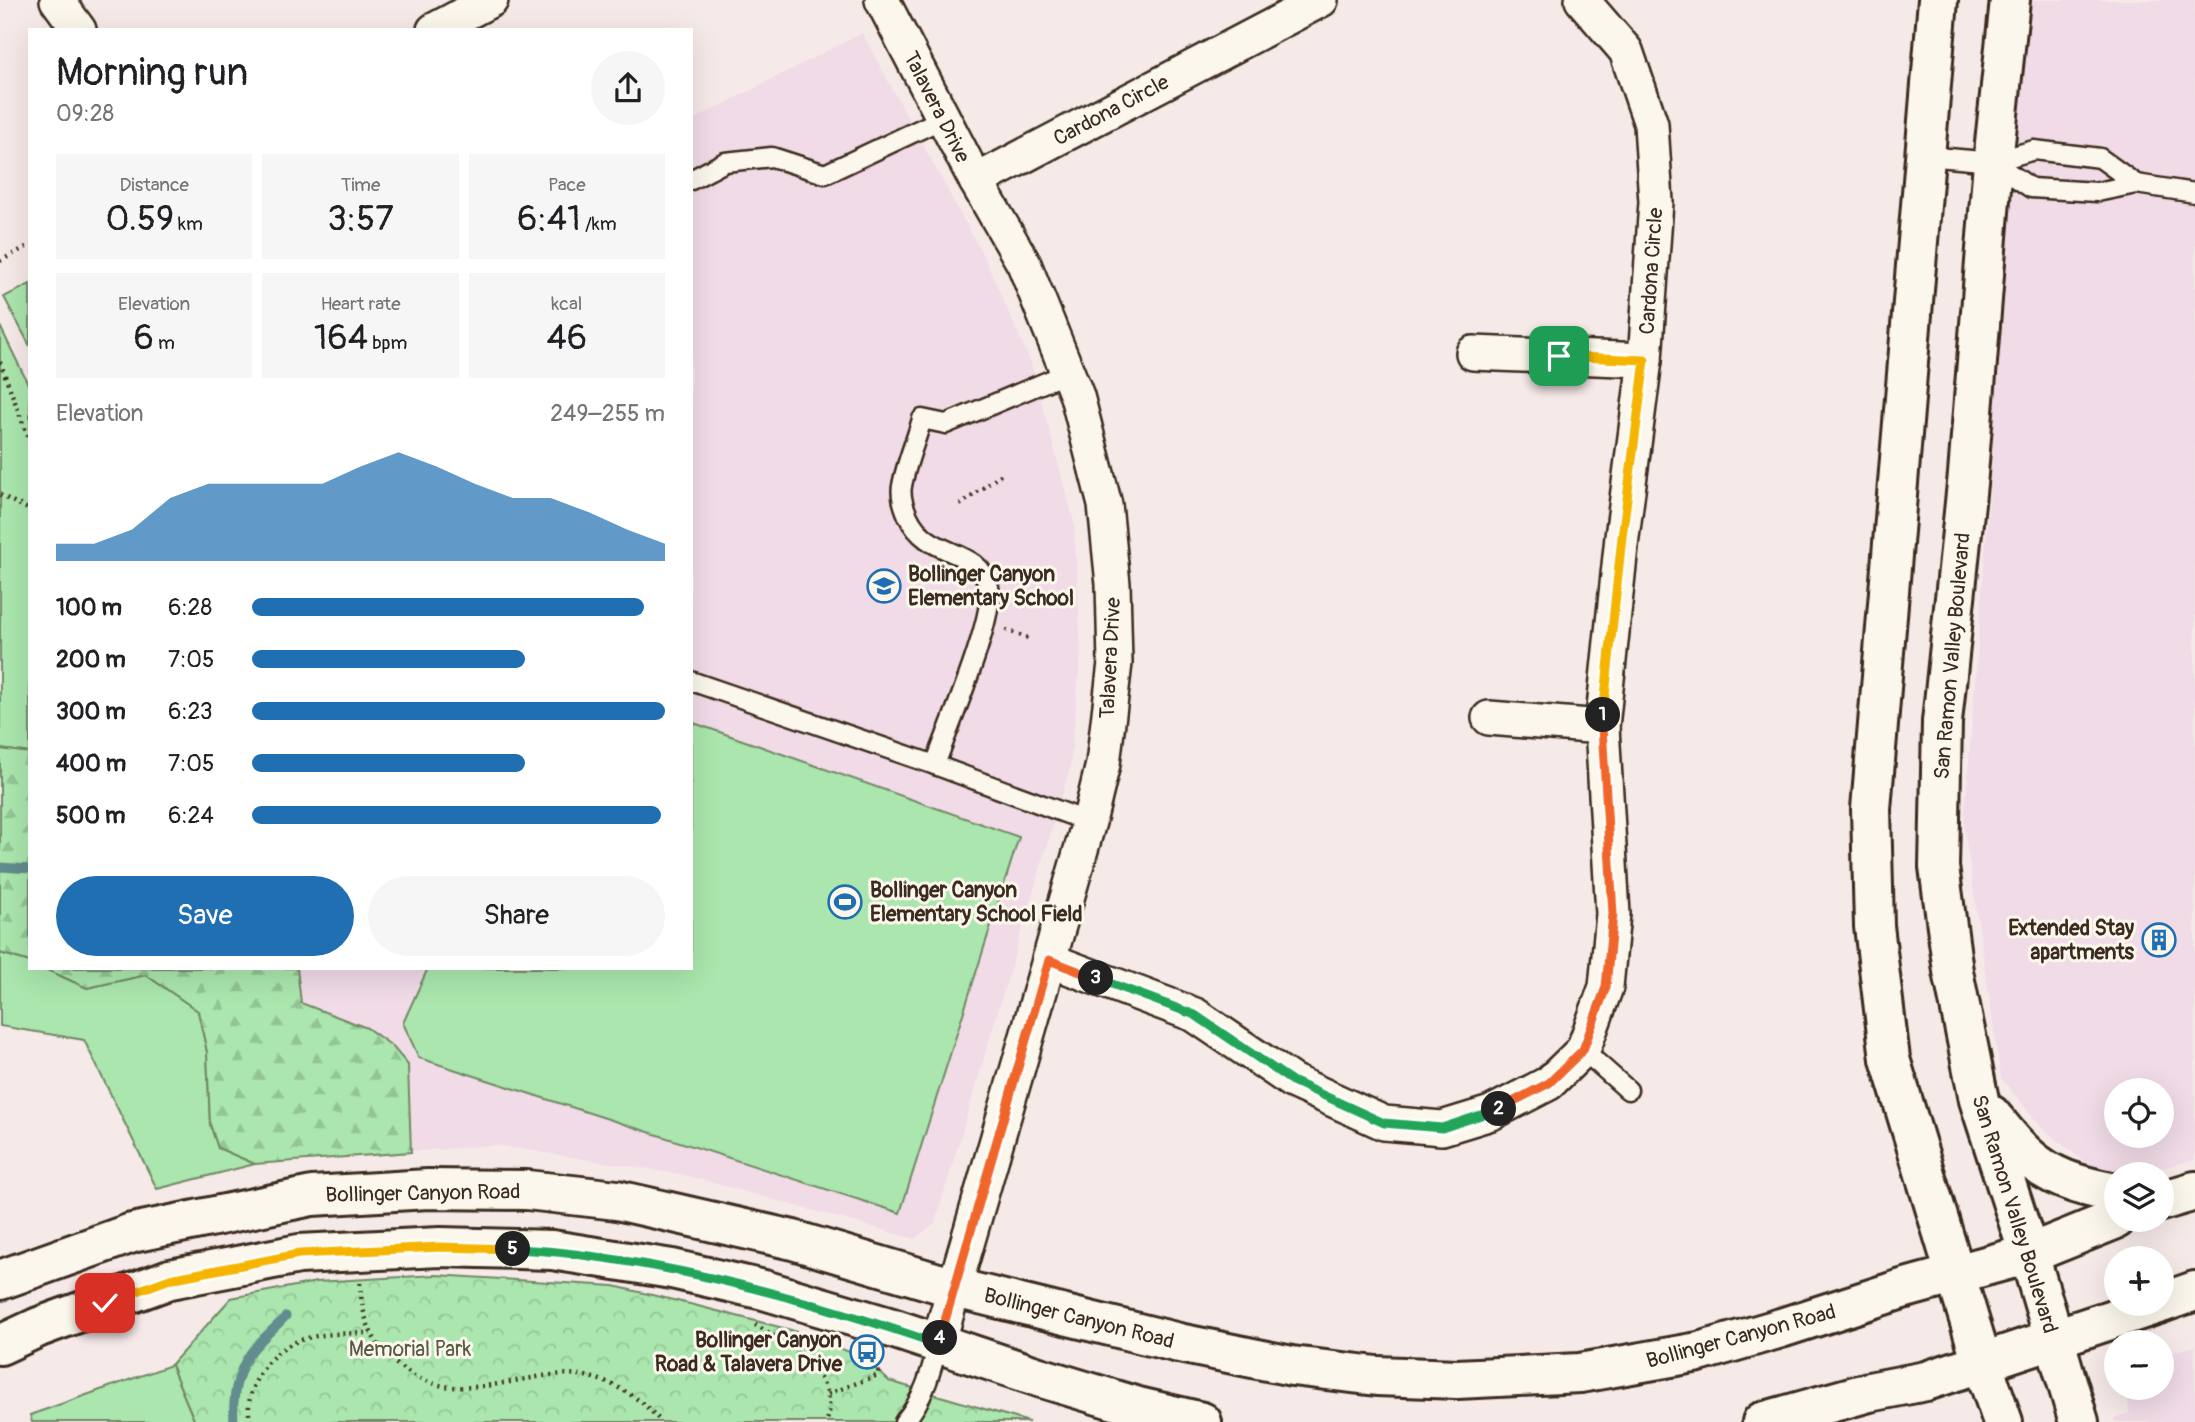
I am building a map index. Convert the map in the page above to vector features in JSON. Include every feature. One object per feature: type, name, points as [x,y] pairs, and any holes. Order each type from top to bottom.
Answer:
[{"type":"main road","points":[[1938,0],[1871,809],[1874,926],[1891,1059],[1982,1362],[2003,1422]]},
{"type":"main road","name":"San Ramon Valley Boulevard","points":[[2010,0],[1993,162],[1968,474],[1942,722],[1939,867],[1953,971],[1979,1100],[2079,1422]]},
{"type":"main road","points":[[1979,1100],[2009,1137],[2036,1164],[2070,1181],[2104,1190]]},
{"type":"main road","name":"Bollinger Canyon Road","points":[[0,1280],[132,1233],[312,1196],[428,1189],[527,1190],[617,1200],[793,1240],[955,1289],[1180,1343],[1292,1366],[1377,1376],[1457,1379],[1580,1373],[1699,1352],[2029,1254],[2104,1224]]},
{"type":"main road","points":[[0,1345],[39,1327],[170,1279],[299,1254],[440,1247],[552,1250],[672,1269],[764,1290],[1125,1403],[1202,1422]]},
{"type":"main road","points":[[2174,1298],[2195,1291]]},
{"type":"main road","points":[[1762,1422],[1869,1392],[1926,1381],[2121,1316]]},
{"type":"street","points":[[57,0],[78,28]]},
{"type":"street","points":[[438,28],[491,0]]},
{"type":"street","name":"Talavera Drive","points":[[882,0],[975,181],[1024,264],[1077,396],[1105,505],[1114,584],[1115,663],[1103,764],[1089,821],[938,1344]]},
{"type":"street","name":"Cardona Circle","points":[[975,181],[1321,0]]},
{"type":"street","name":"Cardona Circle","points":[[1049,960],[1195,1015],[1292,1081],[1384,1123],[1442,1128],[1491,1113],[1549,1083],[1583,1050],[1606,987],[1613,914],[1602,727],[1622,537],[1645,360],[1657,202],[1651,124],[1626,51],[1582,0]]},
{"type":"street","points":[[1473,353],[1645,360]]},
{"type":"street","points":[[1489,718],[1602,727]]},
{"type":"lane","points":[[693,179],[725,162],[772,157],[825,174],[943,118]]},
{"type":"lane","points":[[1926,156],[1993,162],[2034,150],[2100,158],[2136,184]]},
{"type":"lane","points":[[1993,162],[2031,188],[2097,192],[2136,184],[2195,193]]},
{"type":"lane","points":[[935,765],[984,629],[990,596],[986,581],[975,565],[964,557],[922,538],[913,527],[902,500],[902,486],[922,419],[946,424],[1067,373]]},
{"type":"lane","points":[[693,682],[1089,821]]},
{"type":"lane","points":[[1583,1050],[1628,1090]]},
{"type":"lane","points":[[904,1422],[928,1382],[938,1344]]},
{"type":"path","points":[[0,261],[28,246]]},
{"type":"path","points":[[0,362],[28,437]]},
{"type":"path","points":[[960,505],[1002,474]]},
{"type":"path","points":[[0,495],[28,509]]},
{"type":"path","points":[[358,1251],[361,1301],[371,1333],[379,1348],[406,1372],[424,1382],[467,1389],[538,1377],[579,1375],[618,1387],[640,1400],[661,1422]]},
{"type":"path","points":[[764,1290],[754,1324],[775,1335],[804,1358],[828,1394],[830,1413],[826,1422]]},
{"type":"path","points":[[250,1422],[250,1388],[266,1362],[276,1352],[297,1341],[321,1334],[371,1333]]},
{"type":"path","points":[[828,1394],[878,1375],[879,1363]]},
{"type":"shaded area","points":[[2022,0],[2195,0],[2195,1160],[2174,1165],[2174,1162],[2104,1162],[2104,1167],[2086,1163],[2043,1129],[2001,1078],[1964,826],[1989,502]]},
{"type":"shaded area","name":"Bollinger Canyon Elementary School","points":[[862,33],[985,259],[1031,363],[1074,522],[1081,651],[1070,768],[935,1223],[915,1239],[685,1175],[495,1145],[255,1164],[202,970],[693,970],[693,120]]},
{"type":"shaded area","points":[[2195,1346],[2195,1422],[2115,1422],[2114,1418],[2129,1413],[2128,1400],[2174,1400],[2174,1351]]},
{"type":"green space","points":[[28,285],[28,342],[4,297]]},
{"type":"green space","points":[[0,326],[28,384],[28,753],[0,749]]},
{"type":"green space","name":"Bollinger Canyon Elementary School Field","points":[[693,723],[1019,837],[900,1213],[419,1058],[403,1023],[427,970],[693,970]]},
{"type":"green space","points":[[0,749],[28,753],[28,961],[0,953]]},
{"type":"green space","points":[[0,953],[28,961],[28,970],[47,970],[87,988],[146,975],[198,1011],[207,1052],[210,1124],[218,1148],[255,1164],[157,1189],[84,1040],[0,1026]]},
{"type":"green space","points":[[47,970],[297,970],[301,1003],[367,1028],[392,1046],[408,1065],[411,1152],[255,1164],[218,1148],[210,1124],[207,1052],[198,1011],[146,975],[87,988]]},
{"type":"green space","name":"Memorial Park","points":[[436,1275],[614,1286],[690,1304],[791,1330],[863,1357],[889,1381],[1029,1422],[195,1422],[171,1365],[231,1298],[316,1282]]},
{"type":"green space","points":[[171,1365],[195,1422],[32,1422],[30,1415]]},
{"type":"waterway","points":[[0,867],[28,869]]},
{"type":"waterway","points":[[234,1422],[235,1390],[241,1370],[251,1352],[286,1316]]},
{"type":"place","name":"Bollinger Canyon Elementary School","points":[[884,586]]},
{"type":"place","name":"Bollinger Canyon Elementary School Field","points":[[845,902]]},
{"type":"place","name":"Extended Stay apartments","points":[[2159,940]]},
{"type":"place","name":"Bollinger Canyon Road & Talavera Drive","points":[[867,1352]]},
{"type":"route","points":[[105,1303],[170,1279],[299,1254],[440,1247],[552,1250],[672,1269],[764,1290],[938,1344],[1049,960],[1195,1015],[1292,1081],[1384,1123],[1442,1128],[1491,1113],[1549,1083],[1583,1050],[1606,987],[1613,914],[1602,727],[1622,537],[1645,360],[1559,356]]}]
